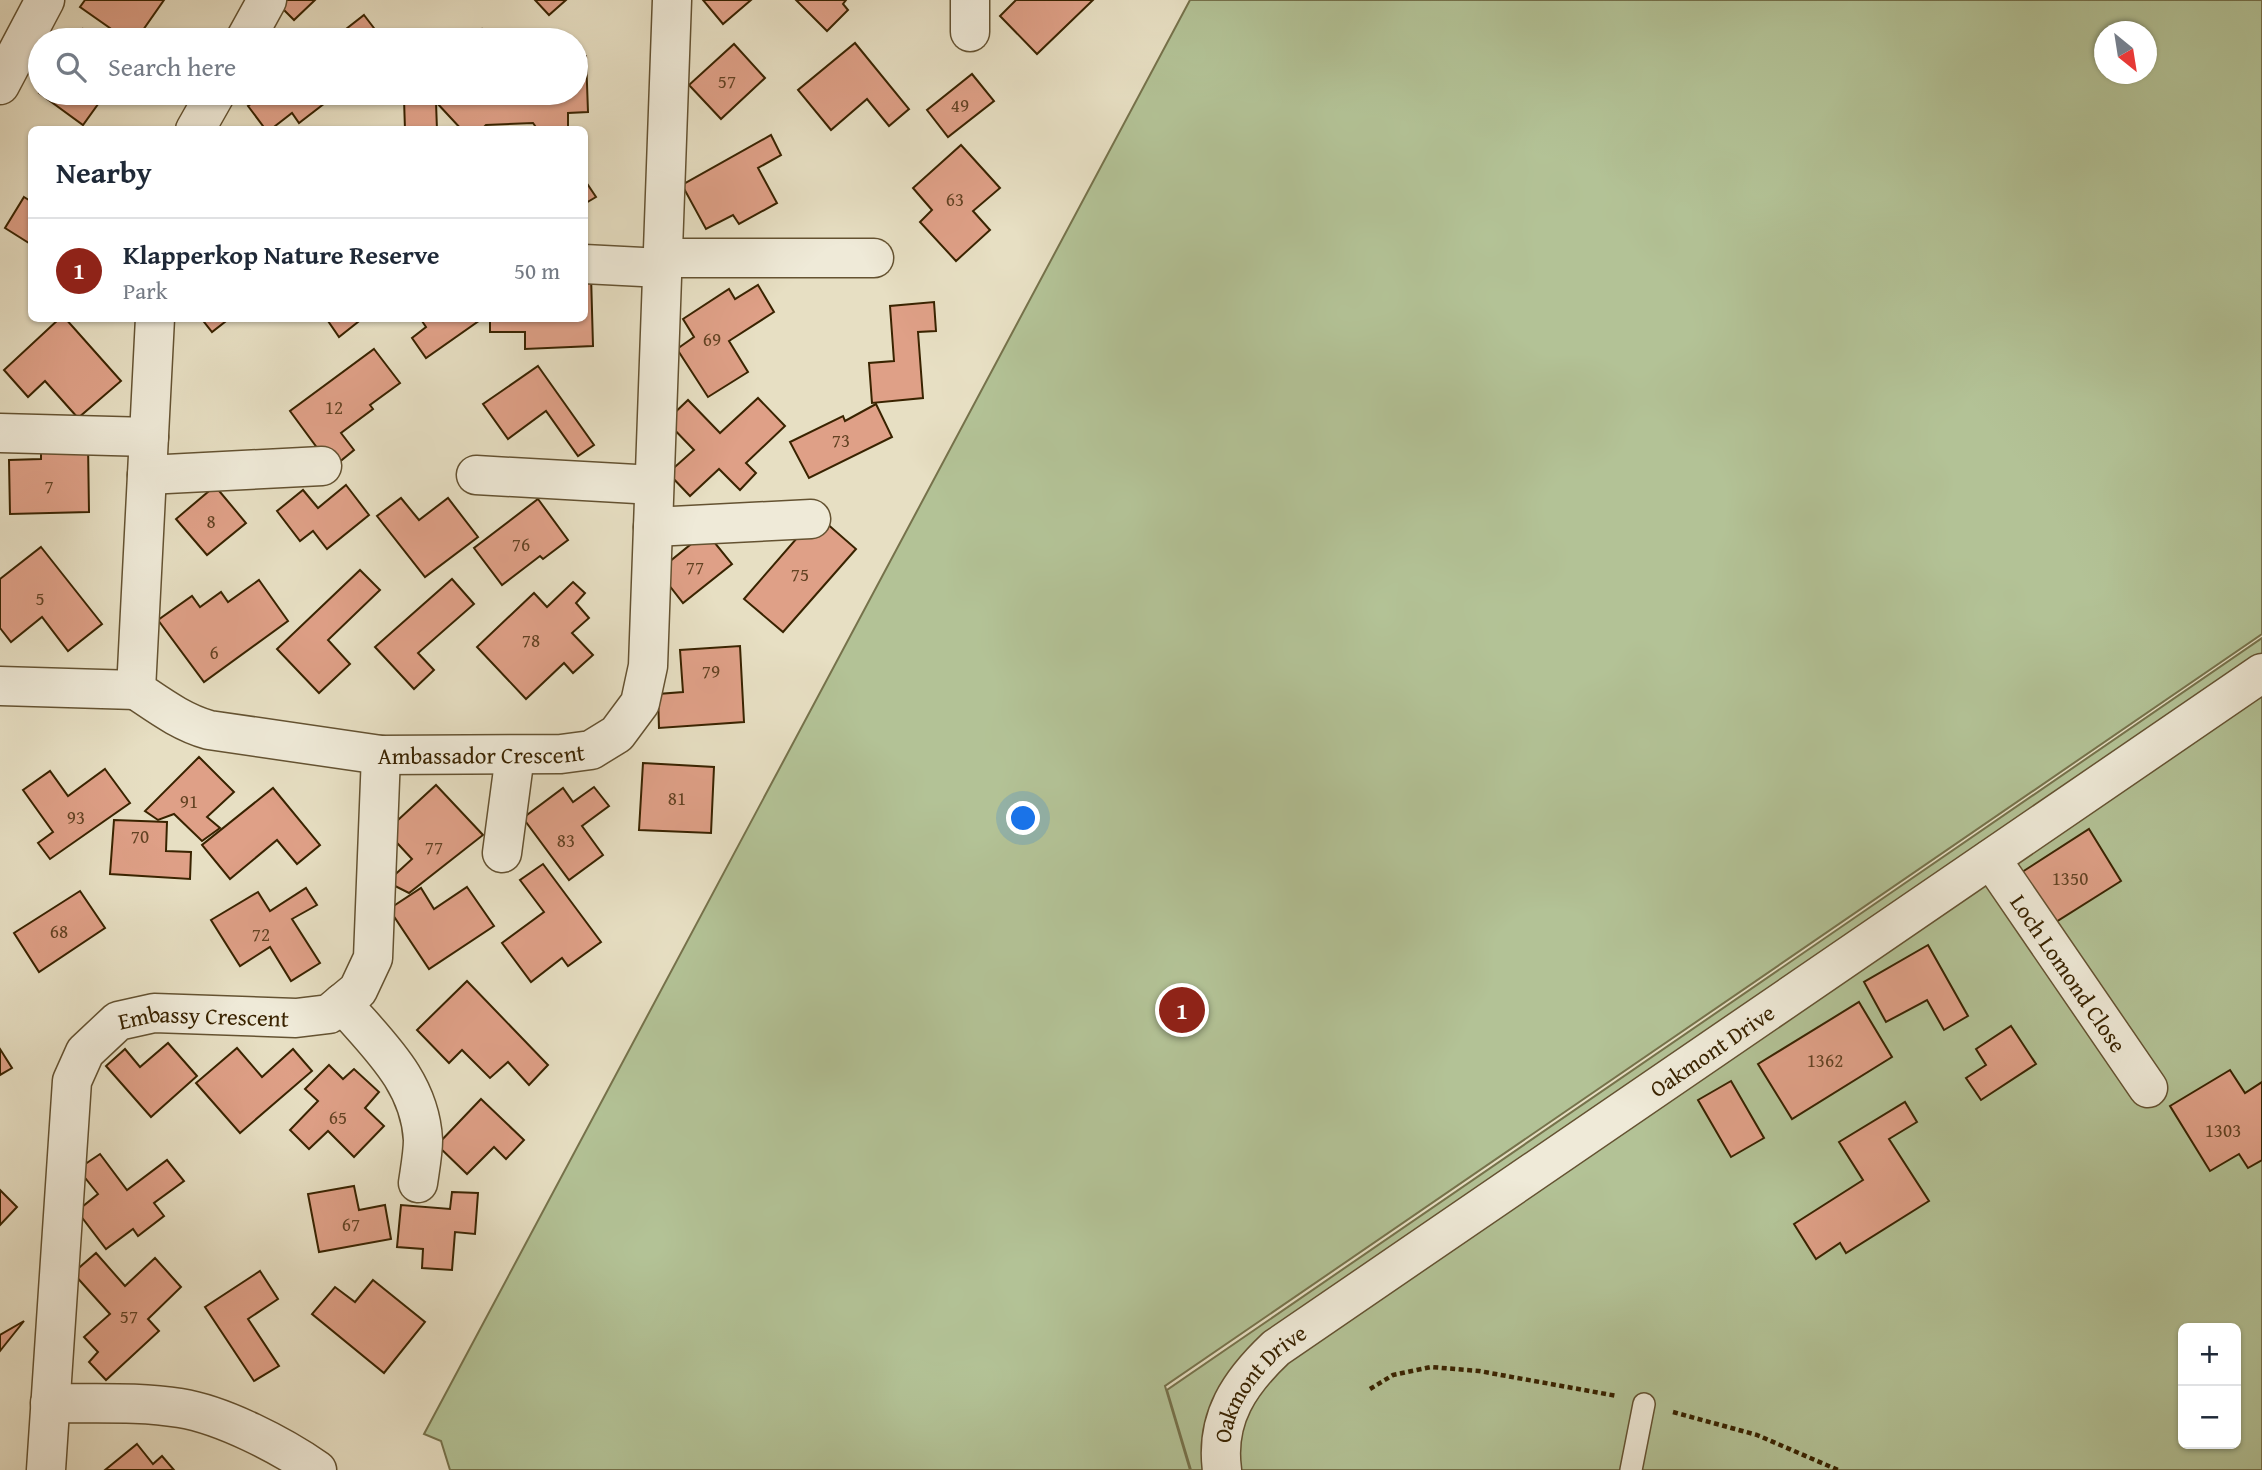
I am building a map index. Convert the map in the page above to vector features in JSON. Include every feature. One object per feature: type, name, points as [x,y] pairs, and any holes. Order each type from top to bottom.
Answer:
[{"type":"street","points":[[30,28],[45,0]]},
{"type":"street","points":[[252,28],[267,0]]},
{"type":"street","name":"Ambassador Crescent","points":[[136,690],[175,716],[209,730],[381,755],[561,754],[591,750],[617,734],[640,702],[648,666],[672,0]]},
{"type":"street","points":[[0,85],[28,32]]},
{"type":"street","points":[[197,126],[209,105]]},
{"type":"street","points":[[588,264],[874,258]]},
{"type":"street","points":[[0,686],[136,690],[155,322]]},
{"type":"street","points":[[0,433],[149,437]]},
{"type":"street","points":[[147,475],[322,466]]},
{"type":"street","points":[[476,475],[654,485]]},
{"type":"street","points":[[653,527],[811,519]]},
{"type":"street","name":"Oakmont Drive","points":[[1222,1470],[1221,1450],[1230,1407],[1240,1386],[1276,1348],[2262,673]]},
{"type":"street","name":"Embassy Crescent","points":[[46,1470],[72,1082],[85,1052],[118,1021],[154,1013],[296,1018],[329,1014],[358,990],[373,957],[381,755]]},
{"type":"street","points":[[502,853],[516,755]]},
{"type":"street","name":"Loch Lomond Close","points":[[1991,859],[2148,1088]]},
{"type":"street","points":[[342,1003],[409,1084],[419,1113],[423,1140],[418,1182]]},
{"type":"street","points":[[50,1403],[181,1408],[221,1420],[305,1462]]},
{"type":"lane","points":[[1630,1470],[1644,1404]]},
{"type":"path","points":[[1370,1389],[1393,1375],[1431,1367],[1479,1371],[1548,1385],[1609,1393],[1757,1434],[1838,1470]]},
{"type":"green space","points":[[1190,0],[2262,0],[2262,634],[1165,1386],[1190,1470],[450,1470],[441,1441],[424,1434]]},
{"type":"green space","points":[[2262,638],[2262,1470],[1191,1470],[1167,1390]]},
{"type":"building","points":[[85,0],[164,0],[144,28],[110,28],[80,7]]},
{"type":"building","points":[[274,0],[315,0],[294,20]]},
{"type":"building","points":[[535,0],[566,0],[549,15]]},
{"type":"building","points":[[703,0],[751,0],[723,24]]},
{"type":"building","points":[[796,0],[846,0],[843,4],[848,10],[827,31]]},
{"type":"building","points":[[1016,0],[1093,0],[1037,54],[1000,16]]},
{"type":"building","points":[[364,15],[374,28],[347,28]]},
{"type":"building","points":[[855,43],[909,109],[889,126],[867,99],[831,130],[798,90]]},
{"type":"building","points":[[734,44],[765,78],[721,119],[689,85]]},
{"type":"building","points":[[972,74],[994,101],[948,137],[927,110]]},
{"type":"building","points":[[56,105],[97,105],[83,125]]},
{"type":"building","points":[[322,105],[299,123],[292,113],[275,126],[263,126],[248,106]]},
{"type":"building","points":[[404,105],[436,105],[437,126],[405,126]]},
{"type":"building","points":[[439,105],[588,105],[588,112],[568,113],[568,126],[535,126],[533,123],[458,126]]},
{"type":"building","points":[[771,135],[781,155],[758,168],[777,203],[739,224],[733,215],[706,229],[682,185]]},
{"type":"building","points":[[961,145],[1000,188],[973,211],[990,230],[956,261],[920,222],[932,210],[913,188]]},
{"type":"building","points":[[588,185],[596,197],[588,202]]},
{"type":"building","points":[[24,197],[28,200],[28,242],[5,228]]},
{"type":"building","points":[[588,275],[591,275],[593,346],[525,349],[525,332],[490,332],[490,322],[588,322]]},
{"type":"building","points":[[758,285],[774,312],[729,341],[748,372],[708,397],[677,349],[694,337],[683,319],[729,289],[735,299]]},
{"type":"building","points":[[934,302],[936,331],[918,332],[923,398],[872,403],[869,363],[894,361],[890,306]]},
{"type":"building","points":[[56,322],[69,322],[121,381],[78,418],[45,381],[28,397],[4,370]]},
{"type":"building","points":[[204,322],[225,322],[212,332]]},
{"type":"building","points":[[329,322],[358,322],[339,337]]},
{"type":"building","points":[[423,322],[477,322],[426,358],[412,338],[426,327]]},
{"type":"building","points":[[374,349],[400,383],[370,405],[373,409],[341,433],[354,450],[332,468],[290,411]]},
{"type":"building","points":[[538,366],[594,445],[578,456],[546,411],[508,439],[483,404]]},
{"type":"building","points":[[758,398],[785,426],[746,463],[756,473],[740,490],[719,469],[690,496],[668,473],[694,450],[666,421],[688,400],[720,433]]},
{"type":"building","points":[[876,404],[892,437],[809,478],[790,442],[843,416],[845,421]]},
{"type":"building","points":[[88,443],[89,512],[10,514],[9,460],[41,459],[41,444]]},
{"type":"building","points":[[346,485],[369,515],[327,549],[313,531],[300,541],[277,511],[303,490],[318,508]]},
{"type":"building","points":[[215,486],[246,523],[207,555],[176,519]]},
{"type":"building","points":[[401,498],[419,520],[448,498],[478,537],[425,577],[377,516]]},
{"type":"building","points":[[538,499],[568,540],[543,559],[540,556],[502,585],[474,548]]},
{"type":"building","points":[[817,515],[856,549],[783,632],[744,599]]},
{"type":"building","points":[[706,532],[732,564],[683,603],[658,571]]},
{"type":"building","points":[[41,547],[102,624],[68,651],[42,617],[11,642],[0,628],[0,579]]},
{"type":"building","points":[[360,570],[380,590],[328,640],[350,664],[319,693],[277,649]]},
{"type":"building","points":[[452,579],[474,604],[418,653],[434,670],[414,689],[375,647]]},
{"type":"building","points":[[259,580],[288,621],[204,682],[158,620],[192,596],[200,607],[221,592],[228,602]]},
{"type":"building","points":[[573,582],[585,593],[576,603],[589,618],[572,633],[593,655],[573,673],[564,663],[526,699],[477,647],[534,593],[547,607]]},
{"type":"building","points":[[740,646],[744,722],[659,728],[658,694],[683,692],[680,650]]},
{"type":"building","points":[[199,757],[234,792],[207,817],[220,828],[202,841],[174,814],[158,820],[145,811]]},
{"type":"building","points":[[643,763],[714,767],[711,833],[639,830]]},
{"type":"building","points":[[105,769],[130,803],[50,859],[38,843],[53,832],[23,790],[50,771],[68,796]]},
{"type":"building","points":[[436,785],[483,835],[409,893],[387,882],[412,859],[386,831]]},
{"type":"building","points":[[594,787],[609,806],[582,826],[603,855],[569,880],[523,818],[563,788],[573,802]]},
{"type":"building","points":[[273,788],[320,845],[297,864],[277,840],[230,879],[202,845]]},
{"type":"building","points":[[114,820],[167,822],[166,851],[191,852],[190,879],[110,874]]},
{"type":"building","points":[[2089,829],[2121,881],[2051,925],[2019,874]]},
{"type":"building","points":[[543,864],[601,942],[568,966],[562,958],[531,982],[502,943],[544,912],[520,880]]},
{"type":"building","points":[[467,887],[494,926],[429,969],[389,909],[421,888],[434,909]]},
{"type":"building","points":[[306,888],[317,905],[292,919],[320,963],[291,981],[270,947],[240,966],[211,920],[258,892],[270,911]]},
{"type":"building","points":[[80,891],[105,928],[39,972],[14,933]]},
{"type":"building","points":[[1928,945],[1968,1016],[1944,1030],[1927,1000],[1886,1022],[1864,982]]},
{"type":"building","points":[[467,981],[548,1065],[529,1085],[508,1062],[490,1078],[462,1050],[449,1063],[417,1030]]},
{"type":"building","points":[[1859,1002],[1892,1057],[1792,1119],[1758,1064]]},
{"type":"building","points":[[2011,1026],[2036,1064],[1981,1100],[1966,1078],[1986,1065],[1976,1049]]},
{"type":"building","points":[[168,1043],[197,1076],[151,1117],[106,1066],[125,1049],[140,1067]]},
{"type":"building","points":[[237,1048],[262,1077],[293,1049],[312,1071],[240,1133],[196,1083]]},
{"type":"building","points":[[0,1049],[12,1068],[0,1075]]},
{"type":"building","points":[[329,1065],[343,1079],[354,1069],[379,1092],[365,1108],[384,1126],[354,1157],[328,1131],[309,1149],[290,1130],[318,1101],[305,1089]]},
{"type":"building","points":[[2230,1070],[2245,1093],[2262,1082],[2262,1160],[2248,1168],[2239,1154],[2210,1171],[2170,1106]]},
{"type":"building","points":[[1731,1081],[1764,1138],[1731,1157],[1698,1100]]},
{"type":"building","points":[[481,1099],[524,1140],[506,1159],[494,1147],[467,1174],[437,1145]]},
{"type":"building","points":[[1905,1102],[1917,1122],[1889,1139],[1929,1201],[1846,1253],[1840,1243],[1816,1259],[1794,1224],[1863,1180],[1839,1142]]},
{"type":"building","points":[[100,1154],[127,1190],[167,1160],[184,1181],[154,1203],[164,1216],[138,1236],[133,1229],[106,1249],[77,1211],[98,1194],[78,1169]]},
{"type":"building","points":[[354,1186],[359,1210],[385,1205],[391,1239],[319,1252],[308,1194]]},
{"type":"building","points":[[0,1190],[17,1207],[0,1225]]},
{"type":"building","points":[[452,1192],[478,1193],[475,1234],[455,1232],[452,1270],[422,1268],[423,1249],[397,1247],[401,1205],[450,1209]]},
{"type":"building","points":[[96,1253],[125,1286],[155,1258],[181,1287],[148,1319],[159,1331],[106,1380],[89,1362],[98,1352],[84,1337],[110,1314],[73,1273]]},
{"type":"building","points":[[260,1271],[278,1299],[248,1319],[279,1366],[254,1381],[205,1307]]},
{"type":"building","points":[[373,1280],[425,1322],[384,1373],[312,1314],[335,1287],[355,1302]]},
{"type":"building","points":[[24,1321],[0,1351],[0,1335]]},
{"type":"building","points":[[137,1444],[153,1464],[162,1456],[174,1470],[105,1470]]},
{"type":"place","name":"Klapperkop Nature Reserve","points":[[1182,1010]]}]
